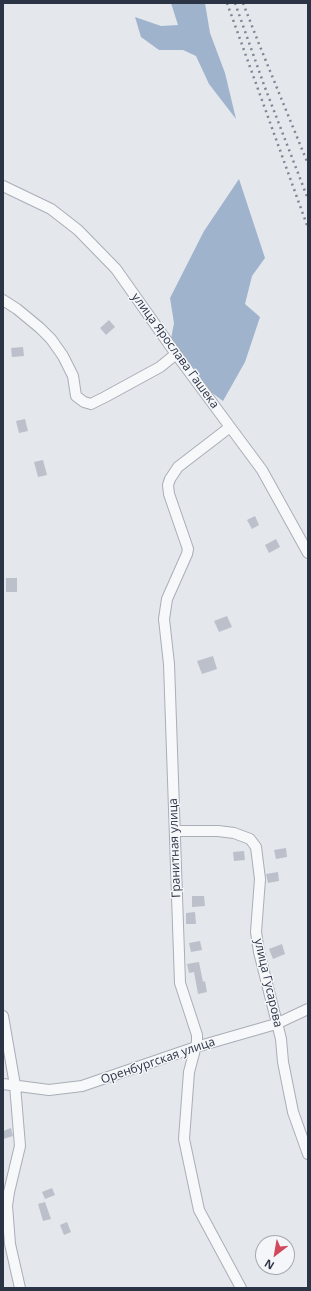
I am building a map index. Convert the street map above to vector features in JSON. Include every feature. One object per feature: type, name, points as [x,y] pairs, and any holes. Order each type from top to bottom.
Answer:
[{"type":"street","name":"улица Ярослава Гашека","points":[[3,186],[51,210],[78,230],[116,269],[176,354],[262,470],[308,553]]},
{"type":"street","points":[[3,300],[17,309],[51,339],[63,356],[73,376],[76,396],[84,402],[90,404],[160,367],[176,354]]},
{"type":"street","name":"Гранитная улица","points":[[230,427],[178,467],[172,474],[168,485],[188,549],[167,599],[164,619],[169,664],[180,983],[197,1035],[196,1047],[189,1072],[184,1139],[199,1210],[241,1288]]},
{"type":"street","name":"улица Гусарова","points":[[175,831],[218,831],[234,833],[250,839],[256,847],[260,879],[256,932],[259,952],[281,1039],[293,1112],[308,1154]]},
{"type":"street","name":"Оренбургская улица","points":[[3,1084],[49,1090],[82,1086],[196,1047],[276,1024],[308,1009]]},
{"type":"street","points":[[3,1016],[15,1085],[20,1146],[7,1206],[10,1244],[20,1288]]},
{"type":"water","points":[[171,3],[205,3],[210,33],[225,73],[236,119],[209,84],[196,56],[183,50],[159,50],[141,37],[135,17],[161,26],[178,25]]},
{"type":"water","points":[[239,179],[265,258],[252,276],[245,304],[260,317],[245,362],[223,401],[204,387],[171,339],[174,323],[170,298],[204,231]]},
{"type":"building","points":[[109,320],[115,327],[106,335],[100,328]]},
{"type":"building","points":[[23,347],[24,356],[12,357],[11,348]]},
{"type":"building","points":[[25,419],[28,431],[19,433],[16,421]]},
{"type":"building","points":[[43,460],[47,475],[38,477],[34,462]]},
{"type":"building","points":[[255,516],[259,525],[252,529],[247,520]]},
{"type":"building","points":[[276,539],[280,547],[269,553],[265,545]]},
{"type":"building","points":[[6,578],[17,578],[17,592],[6,592]]},
{"type":"building","points":[[227,616],[232,627],[219,632],[214,621]]},
{"type":"building","points":[[213,656],[217,669],[202,674],[197,661]]},
{"type":"building","points":[[286,848],[287,857],[276,859],[274,850]]},
{"type":"building","points":[[244,851],[245,860],[234,861],[233,852]]},
{"type":"building","points":[[278,872],[279,881],[268,883],[266,874]]},
{"type":"building","points":[[192,896],[204,896],[205,906],[192,907]]},
{"type":"building","points":[[195,912],[196,924],[186,924],[186,913]]},
{"type":"building","points":[[200,941],[202,950],[191,952],[189,943]]},
{"type":"building","points":[[282,944],[285,954],[273,959],[269,949]]},
{"type":"building","points":[[199,962],[203,982],[205,981],[207,992],[198,994],[194,972],[189,973],[187,964]]},
{"type":"building","points":[[11,1128],[13,1136],[3,1139],[3,1131]]},
{"type":"building","points":[[52,1188],[55,1195],[45,1199],[42,1192]]},
{"type":"building","points":[[45,1202],[51,1219],[43,1221],[38,1204]]},
{"type":"building","points":[[67,1222],[71,1232],[64,1235],[60,1225]]},
{"type":"railway","points":[[227,3],[308,228]]},
{"type":"railway","points":[[235,3],[264,85],[308,199]]},
{"type":"railway","points":[[243,3],[308,164]]}]
